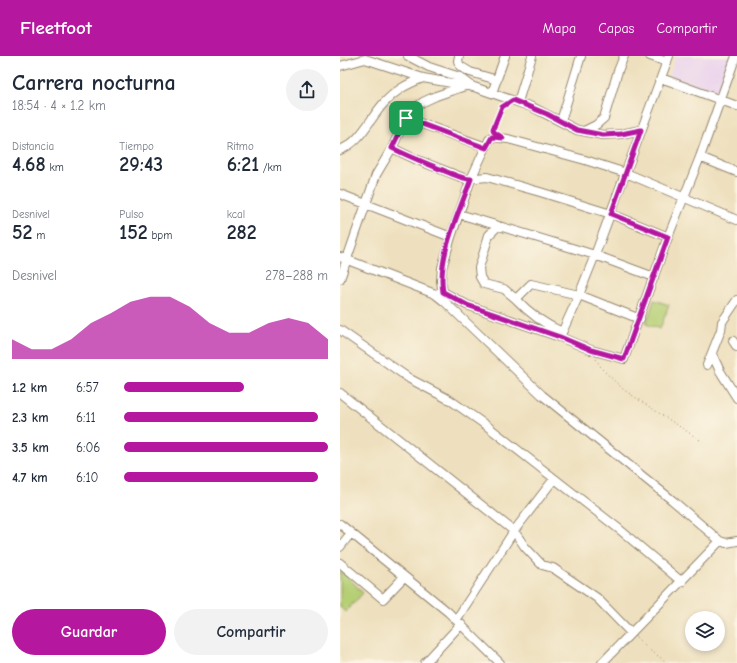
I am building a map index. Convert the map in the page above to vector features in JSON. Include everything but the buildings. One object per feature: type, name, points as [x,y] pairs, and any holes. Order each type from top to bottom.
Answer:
[{"type":"street","points":[[350,56],[365,59],[423,78],[470,86],[492,93],[515,101],[584,132],[603,135],[621,134],[641,130]]},
{"type":"street","points":[[409,56],[429,67],[460,77],[470,86]]},
{"type":"street","points":[[459,56],[458,61],[460,66],[470,72],[497,80]]},
{"type":"street","points":[[492,93],[505,56]]},
{"type":"street","points":[[515,101],[532,56]]},
{"type":"street","points":[[561,121],[581,56]]},
{"type":"street","points":[[584,132],[604,118],[624,56]]},
{"type":"street","points":[[561,335],[579,295],[611,214],[668,59],[650,56]]},
{"type":"street","points":[[344,258],[439,293],[467,305],[561,335],[591,350],[624,359],[640,319],[668,237],[700,157],[736,56]]},
{"type":"street","points":[[340,66],[365,59]]},
{"type":"street","points":[[340,150],[344,149],[363,131],[383,103],[395,92],[406,84],[423,78]]},
{"type":"street","points":[[661,78],[737,106]]},
{"type":"street","points":[[340,279],[344,258],[376,175],[392,148],[406,118],[413,109],[422,102],[436,96],[470,86]]},
{"type":"street","points":[[406,118],[486,148]]},
{"type":"street","points":[[737,220],[626,173],[585,160],[503,138],[492,137],[471,179],[450,236],[442,268],[439,293],[445,302],[542,395],[666,495],[720,541],[726,544],[737,541]]},
{"type":"street","points":[[340,146],[352,142]]},
{"type":"street","points":[[392,148],[466,179],[487,177],[611,214],[668,237]]},
{"type":"street","points":[[700,157],[737,172]]},
{"type":"street","points":[[340,194],[450,236]]},
{"type":"street","points":[[459,214],[595,255],[654,277]]},
{"type":"street","points":[[498,226],[489,235],[479,268],[480,277],[484,284],[504,289],[527,311],[561,335]]},
{"type":"street","points":[[516,299],[531,284],[579,295],[640,319]]},
{"type":"street","points":[[707,365],[721,330],[722,322],[737,300]]},
{"type":"street","points":[[340,330],[410,379],[450,400],[486,426],[620,529],[682,582]]},
{"type":"street","points":[[712,354],[720,371],[737,398]]},
{"type":"street","points":[[340,393],[514,531],[525,547],[542,565],[553,568],[598,598],[631,632]]},
{"type":"street","points":[[425,663],[458,622],[514,531],[554,479]]},
{"type":"street","points":[[340,524],[448,612],[500,663]]},
{"type":"street","points":[[340,547],[351,533]]},
{"type":"street","points":[[602,663],[720,541]]},
{"type":"street","points":[[340,563],[383,599],[404,577]]},
{"type":"path","points":[[503,138],[494,132],[493,129],[502,107],[515,101]]},
{"type":"path","points":[[591,350],[602,369],[624,390],[700,440]]},
{"type":"path","points":[[631,632],[648,649],[668,663]]},
{"type":"shaded area","points":[[676,56],[732,56],[718,94],[669,77]]},
{"type":"green space","points":[[654,300],[669,305],[660,329],[646,324]]},
{"type":"green space","points":[[342,571],[363,593],[345,612],[340,607],[340,573]]},
{"type":"route","points":[[513,100],[547,114],[577,130],[603,135],[621,134],[641,130],[611,214],[668,237],[640,319],[624,359],[591,350],[560,337],[467,305],[443,292],[441,281],[442,268],[450,236],[471,179],[466,179],[442,170],[392,148],[406,118],[486,148],[492,137],[503,138],[494,132],[493,129],[502,107],[513,100]]}]
